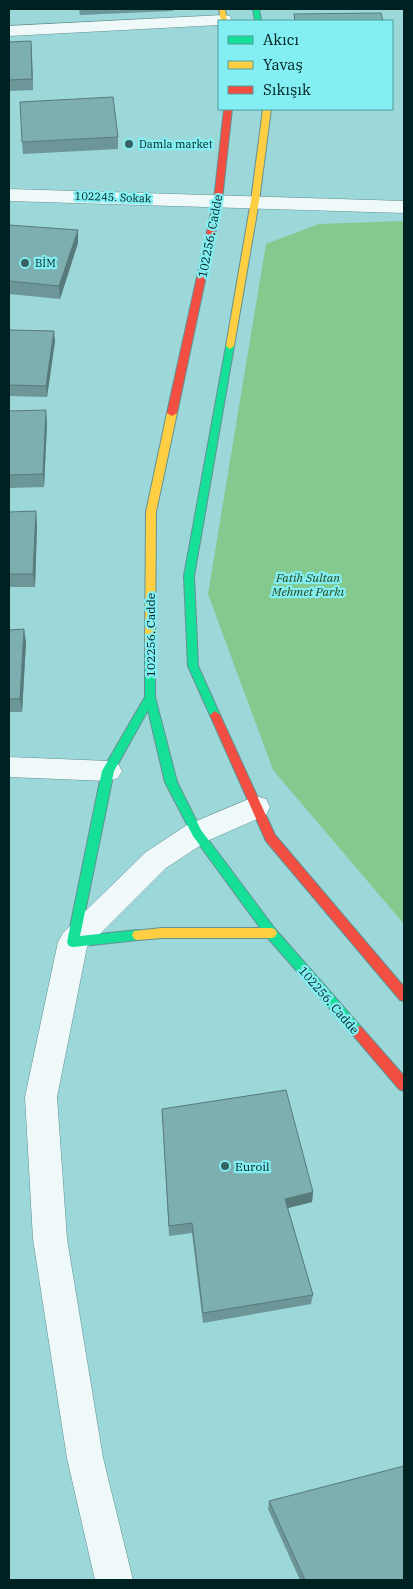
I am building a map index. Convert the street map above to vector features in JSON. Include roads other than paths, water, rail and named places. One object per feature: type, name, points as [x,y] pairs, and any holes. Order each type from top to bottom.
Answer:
[{"type":"street","points":[[9,32],[223,17]]},
{"type":"street","name":"102256. Cadde","points":[[228,110],[218,200],[151,512],[150,697],[171,782],[197,833],[271,934],[404,1085]]},
{"type":"street","points":[[267,110],[255,201],[189,576],[194,666],[270,838],[401,986]]},
{"type":"street","name":"102245. Sokak","points":[[9,195],[404,207]]},
{"type":"street","points":[[114,1580],[85,1458],[50,1239],[41,1097],[108,771],[150,697]]},
{"type":"street","points":[[9,767],[108,771]]},
{"type":"street","points":[[73,942],[156,860],[197,833],[256,807]]},
{"type":"street","points":[[73,942],[162,933],[271,934]]},
{"type":"place","name":"Damla market","points":[[129,144]]},
{"type":"place","name":"BİM","points":[[25,263]]},
{"type":"place","name":"Euroil","points":[[225,1166]]},
{"type":"park label","name":"Fatih Sultan Mehmet Parkı","points":[[308,584]]}]
